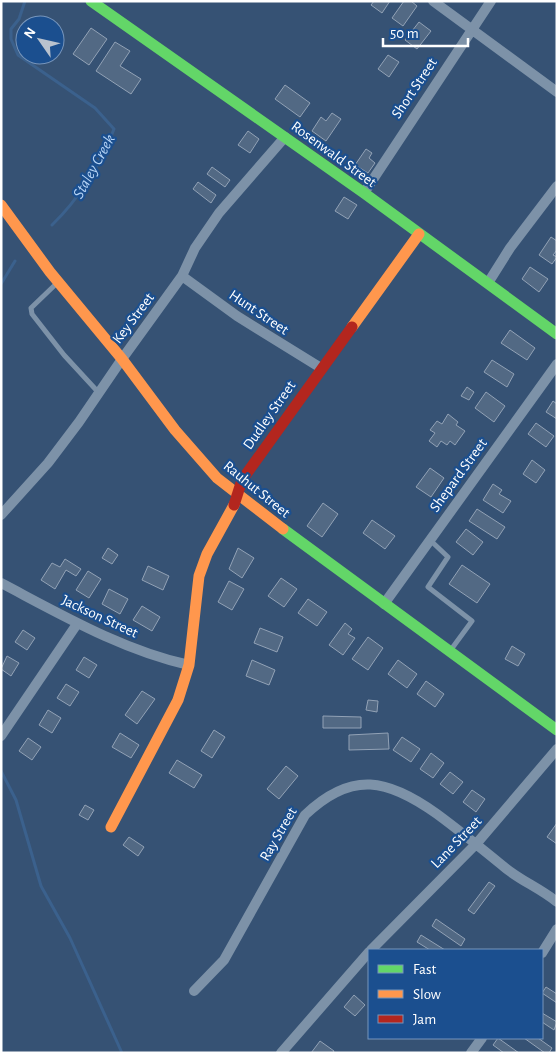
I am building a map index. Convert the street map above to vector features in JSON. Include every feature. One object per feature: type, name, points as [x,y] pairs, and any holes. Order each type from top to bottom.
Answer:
[{"type":"street","name":"Rosenwald Street","points":[[91,1],[364,193],[557,334]]},
{"type":"street","points":[[433,1],[557,92]]},
{"type":"street","name":"Short Street","points":[[364,193],[491,1]]},
{"type":"street","name":"Key Street","points":[[1,515],[48,463],[100,393],[122,358],[182,276],[195,248],[219,213],[285,137]]},
{"type":"street","points":[[488,283],[510,248],[557,186]]},
{"type":"street","name":"Rauhut Street","points":[[1,205],[58,282],[122,358],[188,446],[218,478],[236,494],[557,730]]},
{"type":"street","name":"Dudley Street","points":[[111,827],[178,700],[189,665],[199,576],[207,554],[232,512],[236,494],[242,480],[419,234]]},
{"type":"street","name":"Hunt Street","points":[[182,276],[237,316],[321,368]]},
{"type":"street","name":"Shepard Street","points":[[384,604],[557,364]]},
{"type":"street","name":"Jackson Street","points":[[1,584],[78,624],[164,660],[189,665]]},
{"type":"street","points":[[1,736],[78,624]]},
{"type":"street","name":"Lane Street","points":[[372,949],[477,843],[557,749]]},
{"type":"street","name":"Ray Street","points":[[194,991],[224,960],[305,814],[333,793],[347,786],[368,783],[385,785],[420,802],[477,843],[504,868],[557,902]]},
{"type":"street","points":[[543,950],[557,929]]},
{"type":"street","name":"Lane Street","points":[[281,1053],[368,953]]},
{"type":"street","points":[[471,1053],[481,1039]]},
{"type":"lane","points":[[58,282],[31,308],[32,314],[64,355],[100,393]]},
{"type":"lane","points":[[430,539],[448,557],[428,587],[472,621],[450,651]]},
{"type":"building","points":[[374,1],[390,1],[382,13],[371,5]]},
{"type":"building","points":[[404,1],[411,1],[417,6],[403,26],[392,18]]},
{"type":"building","points":[[419,22],[431,31],[417,49],[405,40]]},
{"type":"building","points":[[91,28],[107,39],[89,65],[73,54]]},
{"type":"building","points":[[115,42],[130,51],[120,66],[141,79],[131,94],[96,71]]},
{"type":"building","points":[[388,55],[399,62],[389,77],[378,69]]},
{"type":"building","points":[[285,85],[310,103],[300,117],[275,99]]},
{"type":"building","points":[[332,113],[341,119],[326,141],[312,131],[321,117],[326,121]]},
{"type":"building","points":[[248,131],[259,139],[250,153],[238,145]]},
{"type":"building","points":[[366,149],[372,153],[369,158],[375,163],[368,173],[355,165]]},
{"type":"building","points":[[212,167],[230,180],[225,187],[207,174]]},
{"type":"building","points":[[198,182],[216,195],[211,203],[193,189]]},
{"type":"building","points":[[344,197],[357,205],[348,219],[335,211]]},
{"type":"building","points":[[551,237],[557,241],[557,250],[553,255],[557,257],[552,264],[539,255]]},
{"type":"building","points":[[530,267],[548,279],[539,292],[522,279]]},
{"type":"building","points":[[510,330],[535,348],[527,360],[501,343]]},
{"type":"building","points":[[492,360],[514,374],[507,387],[484,372]]},
{"type":"building","points":[[467,387],[474,392],[469,400],[461,396]]},
{"type":"building","points":[[486,392],[505,406],[494,422],[475,408]]},
{"type":"building","points":[[553,401],[557,404],[557,419],[546,412]]},
{"type":"building","points":[[448,414],[458,422],[456,425],[465,431],[455,445],[450,441],[447,445],[441,441],[437,447],[429,441],[435,433],[430,430],[437,421],[442,424]]},
{"type":"building","points":[[536,423],[554,436],[546,447],[528,434]]},
{"type":"building","points":[[532,460],[545,470],[536,483],[523,474]]},
{"type":"building","points":[[430,468],[444,478],[431,497],[416,487]]},
{"type":"building","points":[[493,484],[502,490],[499,494],[511,501],[503,513],[483,500]]},
{"type":"building","points":[[323,503],[338,514],[322,537],[307,526]]},
{"type":"building","points":[[477,509],[505,527],[497,539],[469,521]]},
{"type":"building","points":[[372,520],[395,536],[385,549],[363,533]]},
{"type":"building","points":[[466,529],[483,542],[473,555],[456,542]]},
{"type":"building","points":[[108,548],[118,555],[112,564],[102,558]]},
{"type":"building","points":[[238,548],[254,558],[242,578],[229,569]]},
{"type":"building","points":[[65,559],[81,569],[76,576],[66,570],[55,589],[41,580],[52,563],[60,567]]},
{"type":"building","points":[[462,565],[490,584],[477,603],[449,584]]},
{"type":"building","points":[[148,566],[169,576],[163,590],[142,580]]},
{"type":"building","points":[[88,571],[101,579],[89,598],[76,590]]},
{"type":"building","points":[[281,578],[297,589],[284,607],[268,596]]},
{"type":"building","points":[[229,581],[244,589],[232,610],[218,602]]},
{"type":"building","points":[[109,589],[128,599],[120,614],[102,604]]},
{"type":"building","points":[[308,599],[327,612],[317,626],[298,613]]},
{"type":"building","points":[[142,606],[160,617],[152,631],[133,620]]},
{"type":"building","points":[[345,623],[352,629],[348,634],[355,638],[343,655],[329,645]]},
{"type":"building","points":[[260,628],[283,637],[277,652],[254,643]]},
{"type":"building","points":[[23,630],[35,638],[27,650],[15,642]]},
{"type":"building","points":[[368,637],[383,648],[368,670],[352,659]]},
{"type":"building","points":[[512,646],[525,654],[518,666],[505,659]]},
{"type":"building","points":[[7,656],[19,663],[11,676],[1,669]]},
{"type":"building","points":[[84,657],[97,665],[89,678],[76,670]]},
{"type":"building","points":[[252,660],[275,670],[269,685],[246,676]]},
{"type":"building","points":[[398,660],[417,674],[407,688],[388,674]]},
{"type":"building","points":[[426,681],[444,694],[435,707],[417,694]]},
{"type":"building","points":[[66,684],[79,692],[70,706],[57,698]]},
{"type":"building","points":[[142,691],[155,699],[137,724],[125,715]]},
{"type":"building","points":[[368,700],[378,701],[377,712],[366,710]]},
{"type":"building","points":[[48,710],[61,718],[52,733],[39,725]]},
{"type":"building","points":[[323,716],[361,717],[361,728],[323,728]]},
{"type":"building","points":[[214,730],[225,737],[212,758],[201,751]]},
{"type":"building","points":[[120,733],[139,745],[131,758],[112,747]]},
{"type":"building","points":[[388,733],[389,749],[349,750],[349,735]]},
{"type":"building","points":[[402,737],[420,749],[411,762],[393,750]]},
{"type":"building","points":[[28,738],[41,747],[32,760],[19,751]]},
{"type":"building","points":[[431,753],[444,763],[433,778],[420,769]]},
{"type":"building","points":[[177,760],[202,775],[194,788],[169,773]]},
{"type":"building","points":[[286,766],[298,776],[279,799],[267,789]]},
{"type":"building","points":[[450,772],[463,782],[453,794],[440,784]]},
{"type":"building","points":[[472,790],[485,799],[476,812],[463,802]]},
{"type":"building","points":[[85,805],[94,810],[88,820],[79,815]]},
{"type":"building","points":[[557,823],[557,844],[547,837]]},
{"type":"building","points":[[129,837],[144,847],[138,856],[123,845]]},
{"type":"building","points":[[489,882],[495,886],[474,914],[468,910]]},
{"type":"building","points":[[436,919],[465,939],[461,946],[432,926]]},
{"type":"building","points":[[421,935],[443,949],[428,949],[417,942]]},
{"type":"building","points":[[546,987],[557,994],[557,1003],[543,994]]},
{"type":"building","points":[[354,995],[365,1005],[355,1016],[344,1007]]},
{"type":"building","points":[[543,1014],[557,1022],[554,1030],[543,1023]]},
{"type":"building","points":[[499,1039],[519,1053],[504,1053],[493,1045]]},
{"type":"building","points":[[525,1039],[539,1039],[552,1048],[549,1053],[545,1053]]},
{"type":"building","points":[[320,1041],[334,1051],[333,1053],[311,1053]]},
{"type":"waterway","name":"Staley Creek","points":[[25,1],[19,19],[11,29],[11,39],[18,55],[95,108],[114,129],[88,181],[52,225]]},
{"type":"waterway","name":"Staley Creek","points":[[1,284],[15,261]]},
{"type":"waterway","points":[[1,771],[16,800],[41,886],[70,938],[122,1053]]},
{"type":"traffic: fast","points":[[91,1],[364,193],[557,334]]},
{"type":"traffic: fast","points":[[283,529],[557,730]]},
{"type":"traffic: slow","points":[[1,205],[50,272],[122,359],[175,430],[217,478],[283,529]]},
{"type":"traffic: slow","points":[[352,327],[419,234]]},
{"type":"traffic: slow","points":[[111,827],[178,700],[189,665],[199,576],[207,554],[234,505]]},
{"type":"traffic: jam","points":[[234,505],[242,480],[352,327]]}]
